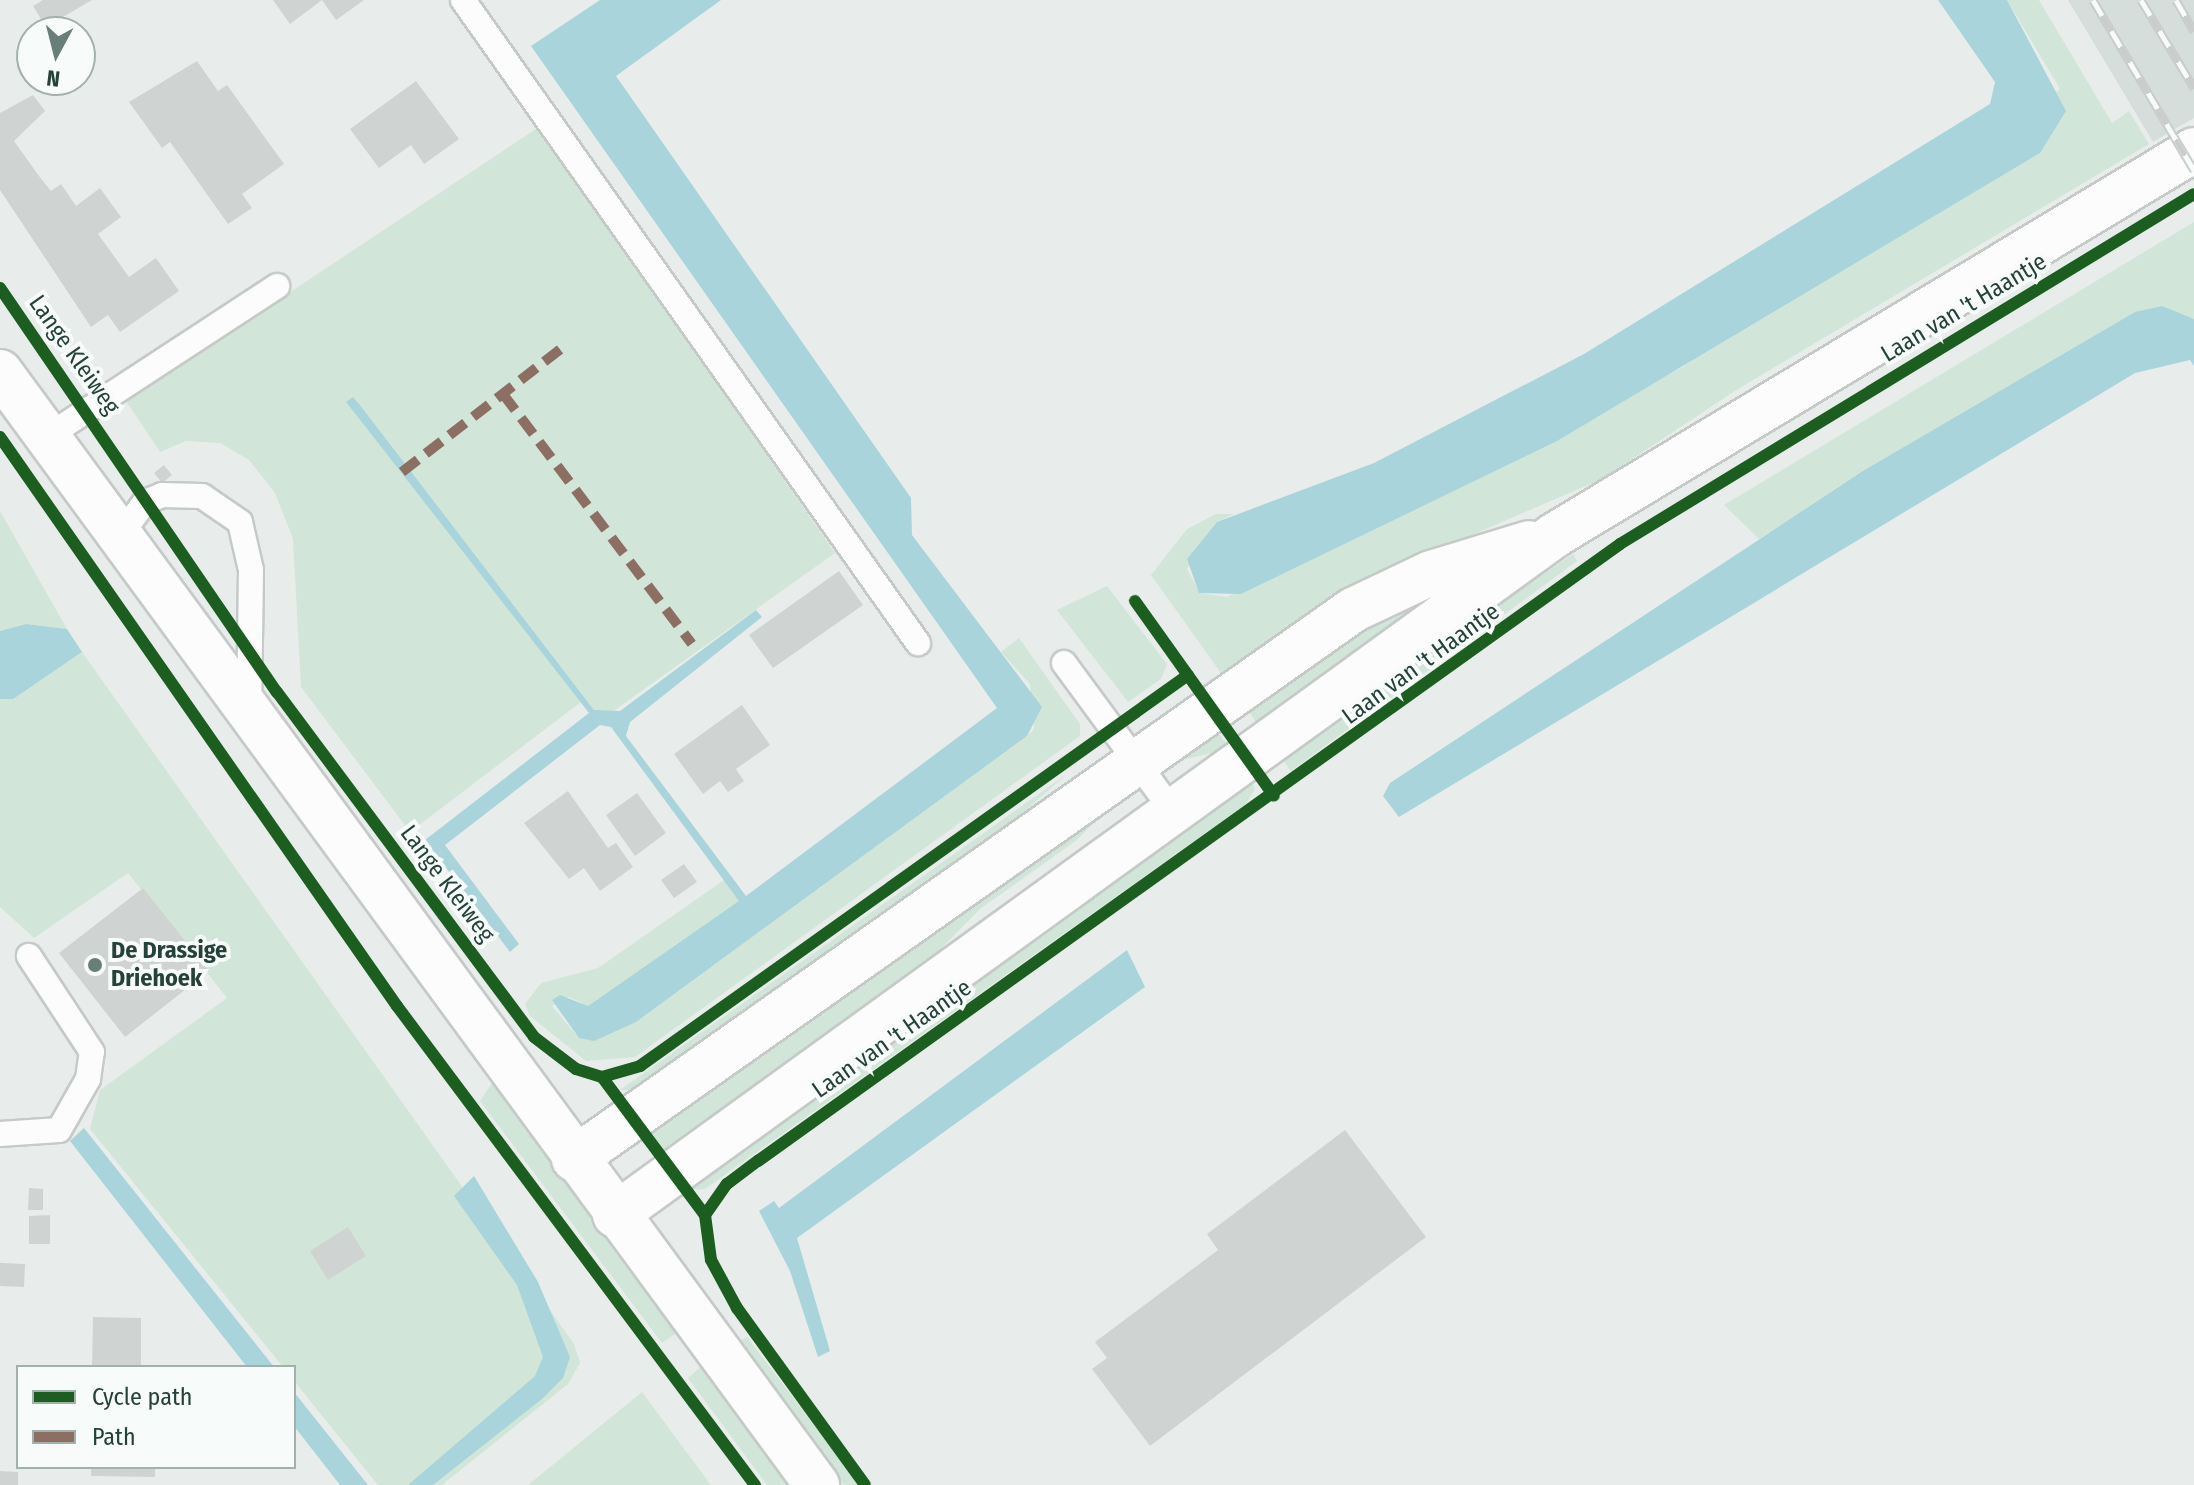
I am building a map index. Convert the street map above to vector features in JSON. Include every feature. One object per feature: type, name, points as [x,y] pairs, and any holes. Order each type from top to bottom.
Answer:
[{"type":"street","name":"Laan van 't Haantje","points":[[615,1215],[1175,814],[1555,535],[2194,150]]},
{"type":"street","points":[[0,372],[248,718],[817,1485]]},
{"type":"street","name":"Laan van 't Haantje","points":[[574,1159],[1353,610],[1431,573],[1555,535]]},
{"type":"lane","points":[[463,0],[918,643]]},
{"type":"lane","points":[[48,436],[277,286]]},
{"type":"lane","points":[[118,538],[145,502],[162,495],[202,496],[240,522],[251,570],[248,718]]},
{"type":"lane","points":[[1064,663],[1175,814]]},
{"type":"lane","points":[[0,1134],[59,1130],[88,1079],[92,1052],[29,956]]},
{"type":"shaded area","points":[[2068,0],[2194,0],[2194,118],[2153,142]]},
{"type":"green space","points":[[2007,0],[2039,0],[2112,123],[2129,111],[2149,144],[1738,389],[1602,479],[1432,552],[1226,680],[1151,575],[1187,529],[1216,514],[1234,514],[1217,522],[1187,569],[1200,593],[1227,597],[1683,367],[2060,89]]},
{"type":"green space","points":[[539,127],[835,553],[608,715],[594,710],[360,405],[353,411],[581,702],[410,832],[301,687],[293,539],[275,493],[249,460],[220,443],[186,441],[160,452],[126,401]]},
{"type":"green space","points":[[2194,222],[2194,319],[2135,312],[1759,539],[1724,505]]},
{"type":"green space","points":[[0,511],[67,629],[26,624],[0,631]]},
{"type":"green space","points":[[1573,554],[1577,561],[1291,771],[1280,756]]},
{"type":"green space","points":[[1491,562],[1261,729],[1244,705],[1351,630]]},
{"type":"green space","points":[[1107,586],[1167,664],[1161,679],[1128,702],[1057,610]]},
{"type":"green space","points":[[1019,638],[1080,724],[1080,736],[635,1057],[586,1061],[530,1016],[525,1004],[541,983],[598,968],[724,880],[740,901],[588,1006],[569,997],[552,1006],[579,1038],[636,1022],[1027,736],[1034,729],[1030,684],[1001,652]]},
{"type":"green space","points":[[82,652],[574,1344],[580,1363],[568,1384],[442,1485],[378,1485],[296,1383],[296,1365],[281,1365],[90,1129],[100,1090],[227,998],[128,873],[34,938],[0,907],[0,699],[13,698]]},
{"type":"green space","points":[[1214,727],[1230,749],[1177,761]]},
{"type":"green space","points":[[1067,774],[991,841],[637,1090],[620,1090]]},
{"type":"green space","points":[[1250,777],[1255,789],[1246,804],[705,1189],[693,1190],[700,1175]]},
{"type":"green space","points":[[1103,813],[1077,840],[980,909],[913,977],[663,1150],[648,1128]]},
{"type":"green space","points":[[492,1083],[678,1332],[662,1343],[480,1101]]},
{"type":"green space","points":[[747,1337],[860,1485],[844,1485],[737,1343]]},
{"type":"green space","points":[[703,1365],[793,1485],[767,1485],[688,1378]]},
{"type":"green space","points":[[642,1392],[711,1485],[528,1485]]},
{"type":"water","points":[[600,0],[721,0],[616,76],[911,498],[912,535],[1042,707],[1027,736],[636,1022],[594,1041],[579,1038],[552,1000],[560,995],[588,1006],[739,901],[611,727],[600,725],[445,845],[519,944],[510,952],[425,840],[589,713],[346,402],[353,397],[360,405],[594,710],[620,711],[756,610],[762,617],[630,722],[626,736],[746,896],[997,708],[531,46]]},
{"type":"water","points":[[1938,0],[2007,0],[2066,111],[2040,153],[1557,441],[1241,594],[1199,593],[1187,559],[1217,522],[1374,463],[1584,354],[1990,104],[1995,82]]},
{"type":"water","points":[[2162,306],[2194,319],[2194,366],[2190,360],[2135,373],[1399,817],[1383,796],[1390,783],[1863,471],[2135,312]]},
{"type":"water","points":[[26,624],[67,629],[82,652],[13,699],[0,699],[0,631]]},
{"type":"water","points":[[1127,950],[1145,987],[797,1238],[830,1351],[818,1357],[790,1271],[759,1211],[774,1201],[779,1208]]},
{"type":"water","points":[[84,1128],[272,1365],[245,1365],[70,1141]]},
{"type":"water","points":[[474,1176],[538,1282],[570,1357],[563,1378],[542,1399],[433,1485],[408,1485],[535,1376],[543,1357],[517,1285],[454,1196]]},
{"type":"water","points":[[296,1395],[368,1485],[340,1485],[296,1429]]},
{"type":"building","points":[[43,0],[92,0],[65,16],[39,16],[33,6]]},
{"type":"building","points":[[273,0],[322,0],[290,24]]},
{"type":"building","points":[[322,0],[364,0],[336,20]]},
{"type":"building","points":[[197,61],[218,91],[227,85],[284,164],[242,194],[252,208],[228,224],[170,142],[162,148],[129,102]]},
{"type":"building","points":[[416,81],[459,139],[424,164],[411,145],[379,168],[350,129]]},
{"type":"building","points":[[34,96],[45,111],[14,141],[39,176],[51,191],[61,184],[76,206],[100,188],[121,217],[98,234],[129,277],[156,258],[179,291],[120,332],[108,315],[91,327],[0,190],[0,113]]},
{"type":"building","points":[[164,465],[172,475],[162,483],[154,473]]},
{"type":"building","points":[[839,571],[863,605],[773,668],[749,635]]},
{"type":"building","points":[[742,705],[770,745],[736,769],[744,781],[728,792],[720,781],[703,794],[674,754]]},
{"type":"building","points":[[568,791],[608,848],[616,843],[633,867],[600,891],[584,868],[569,879],[524,823]]},
{"type":"building","points":[[637,793],[666,833],[635,856],[606,815]]},
{"type":"building","points":[[684,864],[697,882],[674,898],[661,880]]},
{"type":"building","points":[[143,888],[209,971],[125,1037],[59,953]]},
{"type":"building","points":[[1345,1130],[1426,1237],[1150,1446],[1092,1369],[1107,1358],[1095,1342],[1218,1250],[1207,1234]]},
{"type":"building","points":[[29,1188],[43,1189],[43,1210],[28,1210]]},
{"type":"building","points":[[50,1215],[50,1244],[29,1244],[29,1216]]},
{"type":"building","points":[[348,1227],[366,1256],[328,1280],[310,1251]]},
{"type":"building","points":[[0,1263],[25,1264],[24,1287],[0,1286]]},
{"type":"building","points":[[93,1317],[141,1318],[141,1365],[92,1365]]},
{"type":"building","points":[[91,1469],[155,1469],[155,1477],[91,1476]]},
{"type":"building","points":[[0,1471],[18,1472],[18,1485],[0,1485]]},
{"type":"railway","points":[[2093,0],[2194,170]]},
{"type":"railway","points":[[2141,0],[2194,88]]},
{"type":"railway","points":[[2176,0],[2194,31]]},
{"type":"marked path","points":[[402,472],[563,347]]},
{"type":"marked path","points":[[503,394],[692,644]]},
{"type":"cycle path","points":[[705,1215],[727,1184],[758,1161],[1620,544],[2194,194]]},
{"type":"cycle path","name":"Lange Kleiweg","points":[[0,288],[277,692],[534,1037],[576,1069],[602,1077],[705,1215],[711,1260],[737,1308],[865,1485]]},
{"type":"cycle path","points":[[0,437],[397,1006],[755,1485]]},
{"type":"cycle path","points":[[1135,601],[1274,796]]},
{"type":"cycle path","points":[[602,1077],[640,1066],[1188,675]]},
{"type":"place","name":"De Drassige Driehoek","points":[[95,965]]}]
